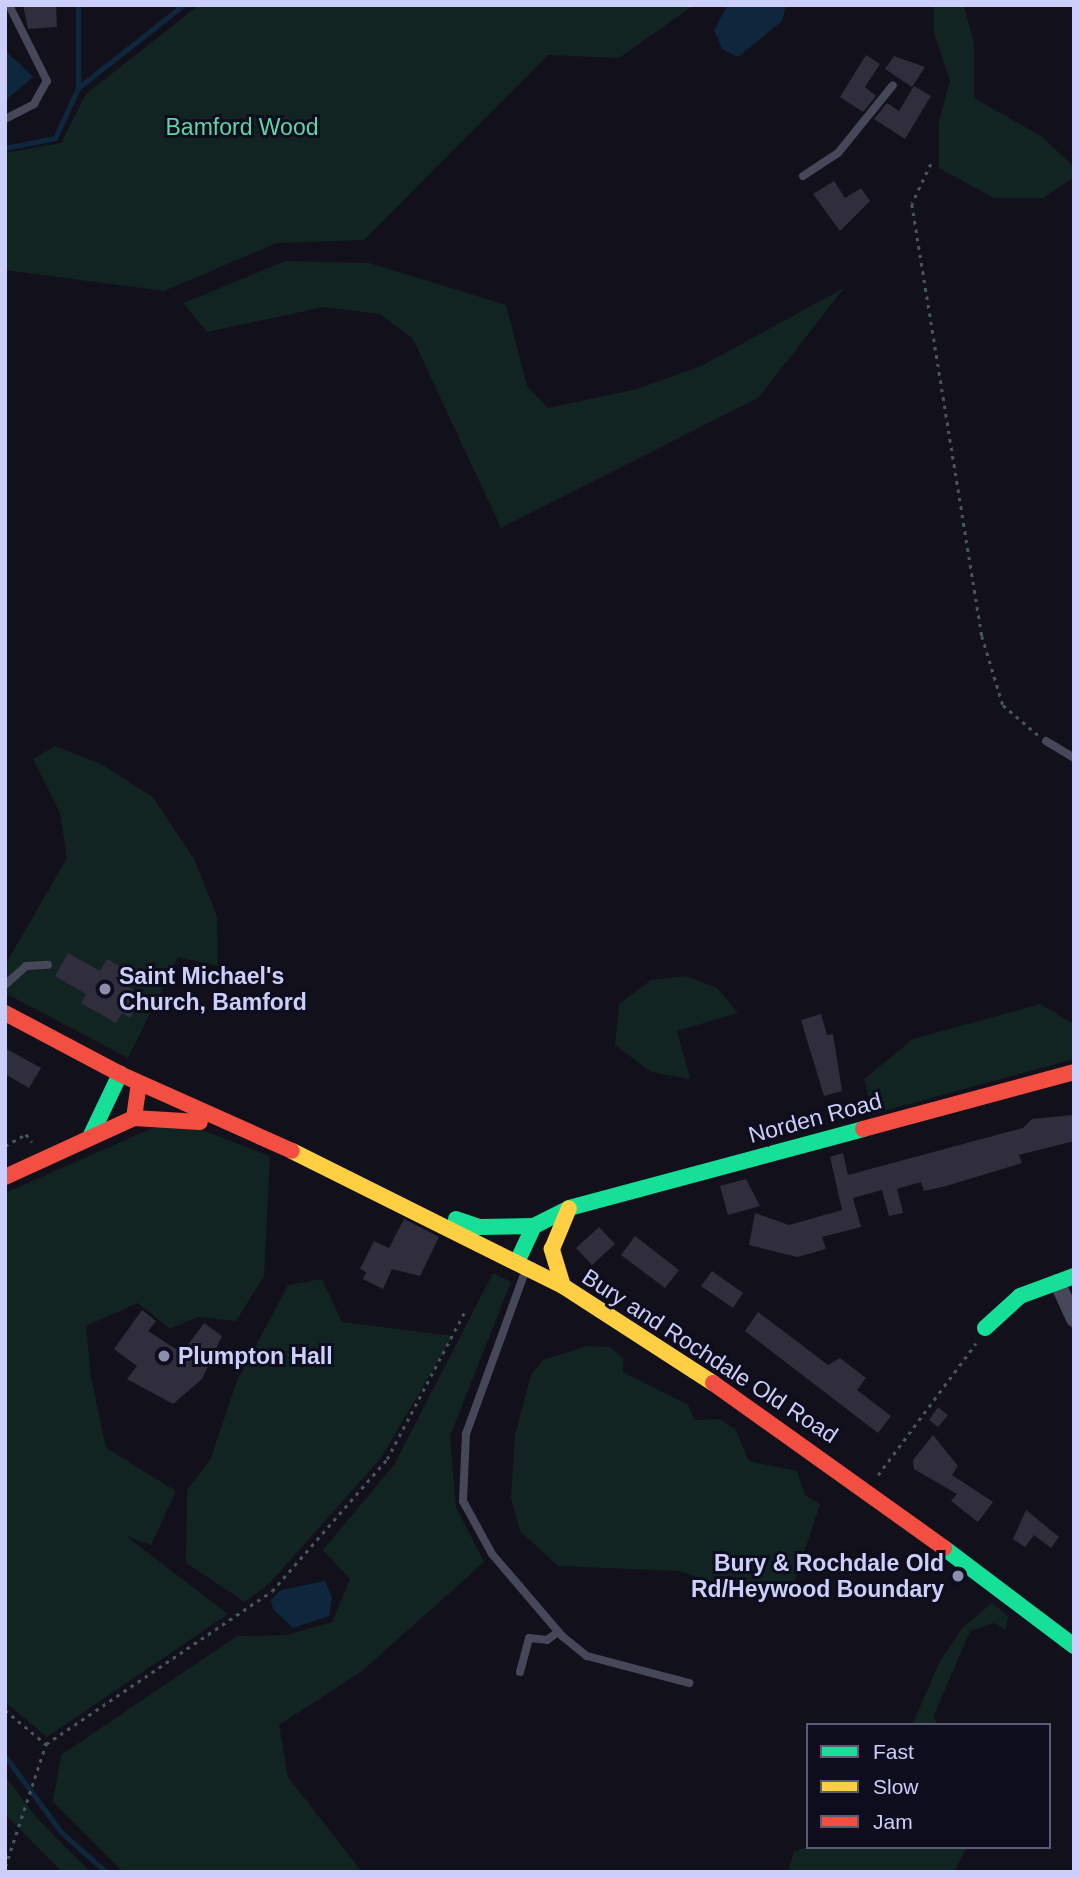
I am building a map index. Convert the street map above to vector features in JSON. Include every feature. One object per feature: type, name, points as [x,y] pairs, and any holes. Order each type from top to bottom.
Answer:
[{"type":"main road","name":"Bury and Rochdale Old Road","points":[[5,1013],[138,1083],[394,1197],[563,1286],[867,1489],[1074,1646]]},
{"type":"main road","name":"Norden Road","points":[[534,1226],[569,1208],[1074,1072]]},
{"type":"main road","points":[[91,1135],[120,1074]]},
{"type":"main road","points":[[134,1118],[138,1083]]},
{"type":"main road","name":"Bury and Rochdale Old Road","points":[[5,1177],[42,1157],[134,1118],[176,1115],[270,1149],[293,1150]]},
{"type":"main road","points":[[394,1197],[479,1227],[534,1226],[522,1264]]},
{"type":"main road","points":[[522,1264],[569,1208]]},
{"type":"main road","points":[[563,1286],[552,1249],[569,1208]]},
{"type":"main road","points":[[985,1328],[1020,1296],[1074,1276]]},
{"type":"street","points":[[1057,1282],[1074,1319]]},
{"type":"lane","points":[[5,119],[34,104],[47,81],[9,5]]},
{"type":"lane","points":[[803,176],[838,152],[893,85]]},
{"type":"lane","points":[[1046,741],[1074,758]]},
{"type":"lane","points":[[5,985],[26,966],[48,965]]},
{"type":"lane","points":[[522,1264],[466,1434],[463,1501],[492,1554],[558,1632],[587,1656],[689,1683]]},
{"type":"lane","points":[[520,1672],[529,1638],[547,1640],[558,1632]]},
{"type":"path","points":[[931,164],[912,204],[982,636],[1003,705],[1046,741]]},
{"type":"path","points":[[5,1146],[26,1134],[42,1157]]},
{"type":"path","points":[[5,1867],[36,1790],[46,1744],[272,1591],[387,1459],[466,1311]]},
{"type":"path","points":[[867,1489],[985,1328]]},
{"type":"path","points":[[5,1710],[46,1744]]},
{"type":"green space","name":"Bamford Wood","points":[[199,5],[694,5],[619,58],[548,55],[364,240],[277,243],[164,291],[5,270],[5,153],[61,143],[86,94]]},
{"type":"green space","points":[[934,5],[964,5],[974,44],[974,98],[1041,136],[1074,167],[1074,177],[1043,198],[994,198],[939,168],[939,121],[950,81],[934,33]]},
{"type":"green space","points":[[286,261],[369,263],[506,305],[527,386],[548,408],[637,389],[701,366],[844,288],[758,398],[501,528],[413,339],[380,314],[324,307],[207,332],[183,303]]},
{"type":"green space","points":[[55,746],[101,764],[153,797],[194,859],[217,916],[218,966],[178,957],[128,1058],[5,993],[5,965],[67,858],[60,813],[33,759]]},
{"type":"green space","points":[[686,976],[717,988],[738,1013],[677,1031],[690,1079],[651,1072],[615,1045],[619,1004],[651,980]]},
{"type":"green space","points":[[1040,1004],[1074,1024],[1074,1059],[873,1114],[864,1079],[913,1039]]},
{"type":"green space","points":[[173,1119],[270,1156],[264,1276],[236,1321],[198,1317],[170,1329],[138,1303],[86,1326],[91,1377],[106,1448],[176,1491],[151,1545],[126,1536],[228,1614],[47,1737],[5,1702],[5,1193]]},
{"type":"green space","points":[[493,1273],[511,1282],[450,1436],[456,1507],[484,1562],[362,1671],[279,1725],[288,1777],[362,1872],[123,1872],[53,1802],[61,1755],[237,1636],[286,1635],[332,1622],[350,1579],[323,1550],[394,1465]]},
{"type":"green space","points":[[322,1279],[342,1322],[453,1336],[380,1459],[269,1584],[245,1602],[186,1563],[187,1490],[210,1460],[237,1381],[288,1285]]},
{"type":"green space","points":[[587,1346],[610,1347],[623,1358],[623,1372],[688,1405],[695,1420],[719,1419],[735,1429],[749,1461],[797,1471],[805,1495],[820,1504],[790,1596],[762,1597],[679,1571],[558,1566],[520,1531],[511,1498],[515,1435],[531,1375],[543,1360]]},
{"type":"green space","points":[[992,1603],[1008,1616],[1006,1630],[994,1623],[970,1631],[934,1715],[936,1723],[913,1723],[940,1661],[963,1627]]},
{"type":"green space","points":[[5,1776],[37,1818],[90,1872],[62,1872],[5,1814]]},
{"type":"green space","points":[[806,1848],[966,1849],[954,1872],[788,1872],[794,1851]]},
{"type":"water","points":[[728,5],[786,5],[782,21],[738,57],[722,49],[714,30]]},
{"type":"water","points":[[5,50],[33,77],[5,101]]},
{"type":"water","points":[[325,1581],[332,1597],[329,1616],[293,1628],[273,1609],[271,1600],[281,1590]]},
{"type":"building","points":[[23,5],[56,5],[57,27],[28,29]]},
{"type":"building","points":[[866,55],[880,64],[865,87],[876,96],[863,112],[840,97]]},
{"type":"building","points":[[894,56],[925,67],[912,87],[885,69]]},
{"type":"building","points":[[914,86],[931,96],[905,139],[874,119],[887,103],[899,111]]},
{"type":"building","points":[[834,181],[845,198],[861,188],[870,201],[840,231],[813,194]]},
{"type":"building","name":"Saint Michael's Church, Bamford","points":[[68,953],[100,971],[107,959],[130,972],[123,984],[143,995],[130,1018],[122,1013],[116,1023],[81,1003],[86,994],[55,976]]},
{"type":"building","points":[[821,1014],[827,1035],[833,1034],[842,1091],[824,1096],[801,1020]]},
{"type":"building","points":[[5,1048],[41,1068],[29,1088],[5,1074]]},
{"type":"building","points":[[1072,1115],[1074,1141],[1019,1155],[1022,1163],[924,1191],[921,1182],[897,1189],[903,1213],[889,1216],[882,1190],[853,1198],[861,1227],[822,1237],[826,1249],[797,1257],[749,1245],[755,1213],[789,1225],[842,1210],[830,1157],[843,1153],[848,1175],[1023,1128],[1032,1119]]},
{"type":"building","points":[[746,1179],[760,1206],[728,1215],[720,1186]]},
{"type":"building","points":[[404,1219],[439,1237],[420,1276],[392,1269],[383,1289],[363,1279],[366,1272],[360,1269],[374,1241],[389,1248]]},
{"type":"building","points":[[599,1227],[615,1244],[592,1265],[576,1248]]},
{"type":"building","points":[[635,1236],[679,1270],[665,1288],[621,1255]]},
{"type":"building","points":[[712,1271],[743,1293],[733,1308],[701,1286]]},
{"type":"building","name":"Plumpton Hall","points":[[142,1310],[156,1321],[148,1331],[182,1353],[204,1323],[222,1336],[202,1379],[173,1404],[127,1379],[137,1366],[114,1349]]},
{"type":"building","points":[[758,1312],[828,1365],[840,1358],[866,1378],[857,1390],[891,1416],[878,1433],[745,1331]]},
{"type":"building","points":[[938,1407],[948,1415],[938,1427],[929,1420]]},
{"type":"building","points":[[933,1435],[958,1466],[952,1475],[993,1502],[978,1522],[951,1501],[957,1494],[914,1469],[913,1460]]},
{"type":"building","points":[[1026,1510],[1059,1537],[1051,1548],[1034,1535],[1025,1547],[1013,1539]]},
{"type":"waterway","points":[[78,5],[78,88]]},
{"type":"waterway","points":[[5,148],[55,138],[78,88],[183,5]]},
{"type":"waterway","points":[[5,1756],[61,1832],[106,1872]]},
{"type":"traffic: fast","points":[[91,1135],[120,1074]]},
{"type":"traffic: fast","points":[[517,1262],[534,1226],[569,1208],[863,1129]]},
{"type":"traffic: fast","points":[[456,1219],[479,1227],[534,1226]]},
{"type":"traffic: fast","points":[[985,1328],[1020,1296],[1074,1276]]},
{"type":"traffic: fast","points":[[944,1548],[1074,1646]]},
{"type":"traffic: slow","points":[[292,1151],[563,1286],[713,1383]]},
{"type":"traffic: slow","points":[[563,1286],[552,1249],[569,1208]]},
{"type":"traffic: jam","points":[[5,1013],[120,1074],[292,1151]]},
{"type":"traffic: jam","points":[[863,1129],[1074,1072]]},
{"type":"traffic: jam","points":[[5,1177],[134,1118],[139,1083]]},
{"type":"traffic: jam","points":[[134,1118],[200,1122]]},
{"type":"traffic: jam","points":[[713,1383],[944,1548]]},
{"type":"place","name":"Saint Michael's Church, Bamford","points":[[105,989]]},
{"type":"place","name":"Plumpton Hall","points":[[164,1356]]},
{"type":"place","name":"Bury & Rochdale Old Rd/Heywood Boundary","points":[[958,1576]]}]
